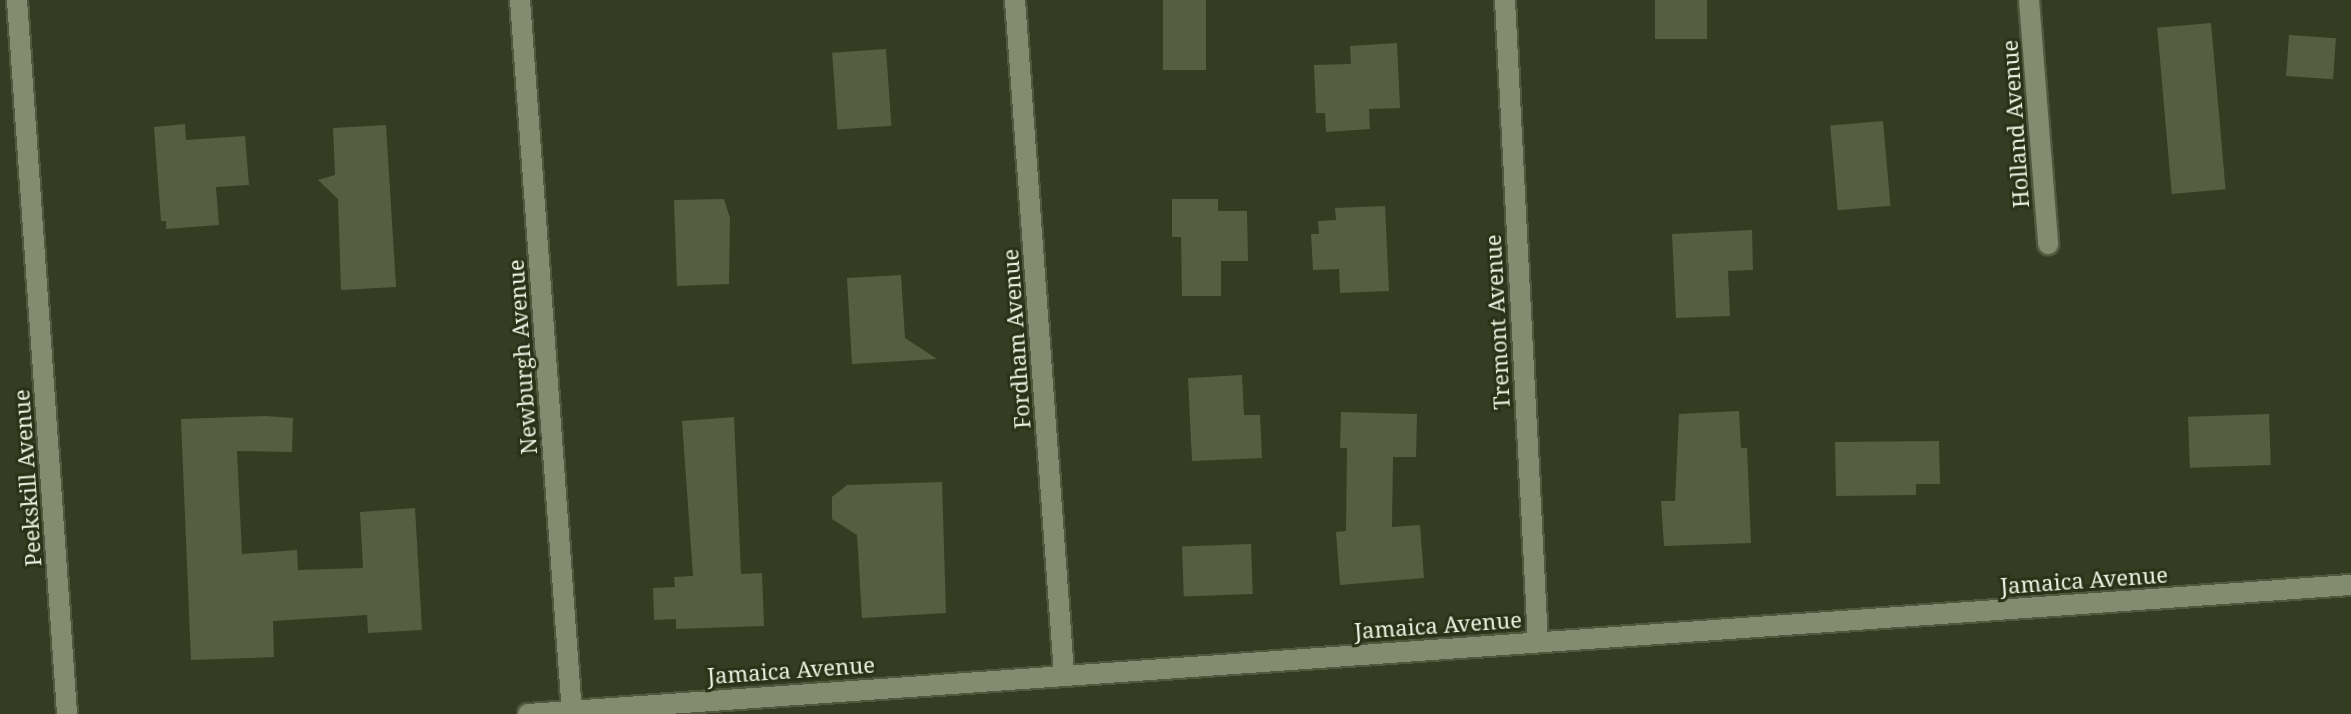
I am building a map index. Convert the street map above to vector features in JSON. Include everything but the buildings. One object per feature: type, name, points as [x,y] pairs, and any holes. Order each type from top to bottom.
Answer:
[{"type":"street","name":"Peekskill Avenue","points":[[17,0],[67,714]]},
{"type":"street","name":"Newburgh Avenue","points":[[520,0],[572,712]]},
{"type":"street","name":"Fordham Avenue","points":[[1015,0],[1064,674]]},
{"type":"street","name":"Tremont Avenue","points":[[1505,0],[1538,642]]},
{"type":"street","name":"Holland Avenue","points":[[2029,0],[2048,244]]},
{"type":"street","name":"Jamaica Avenue","points":[[528,714],[2351,585]]}]
